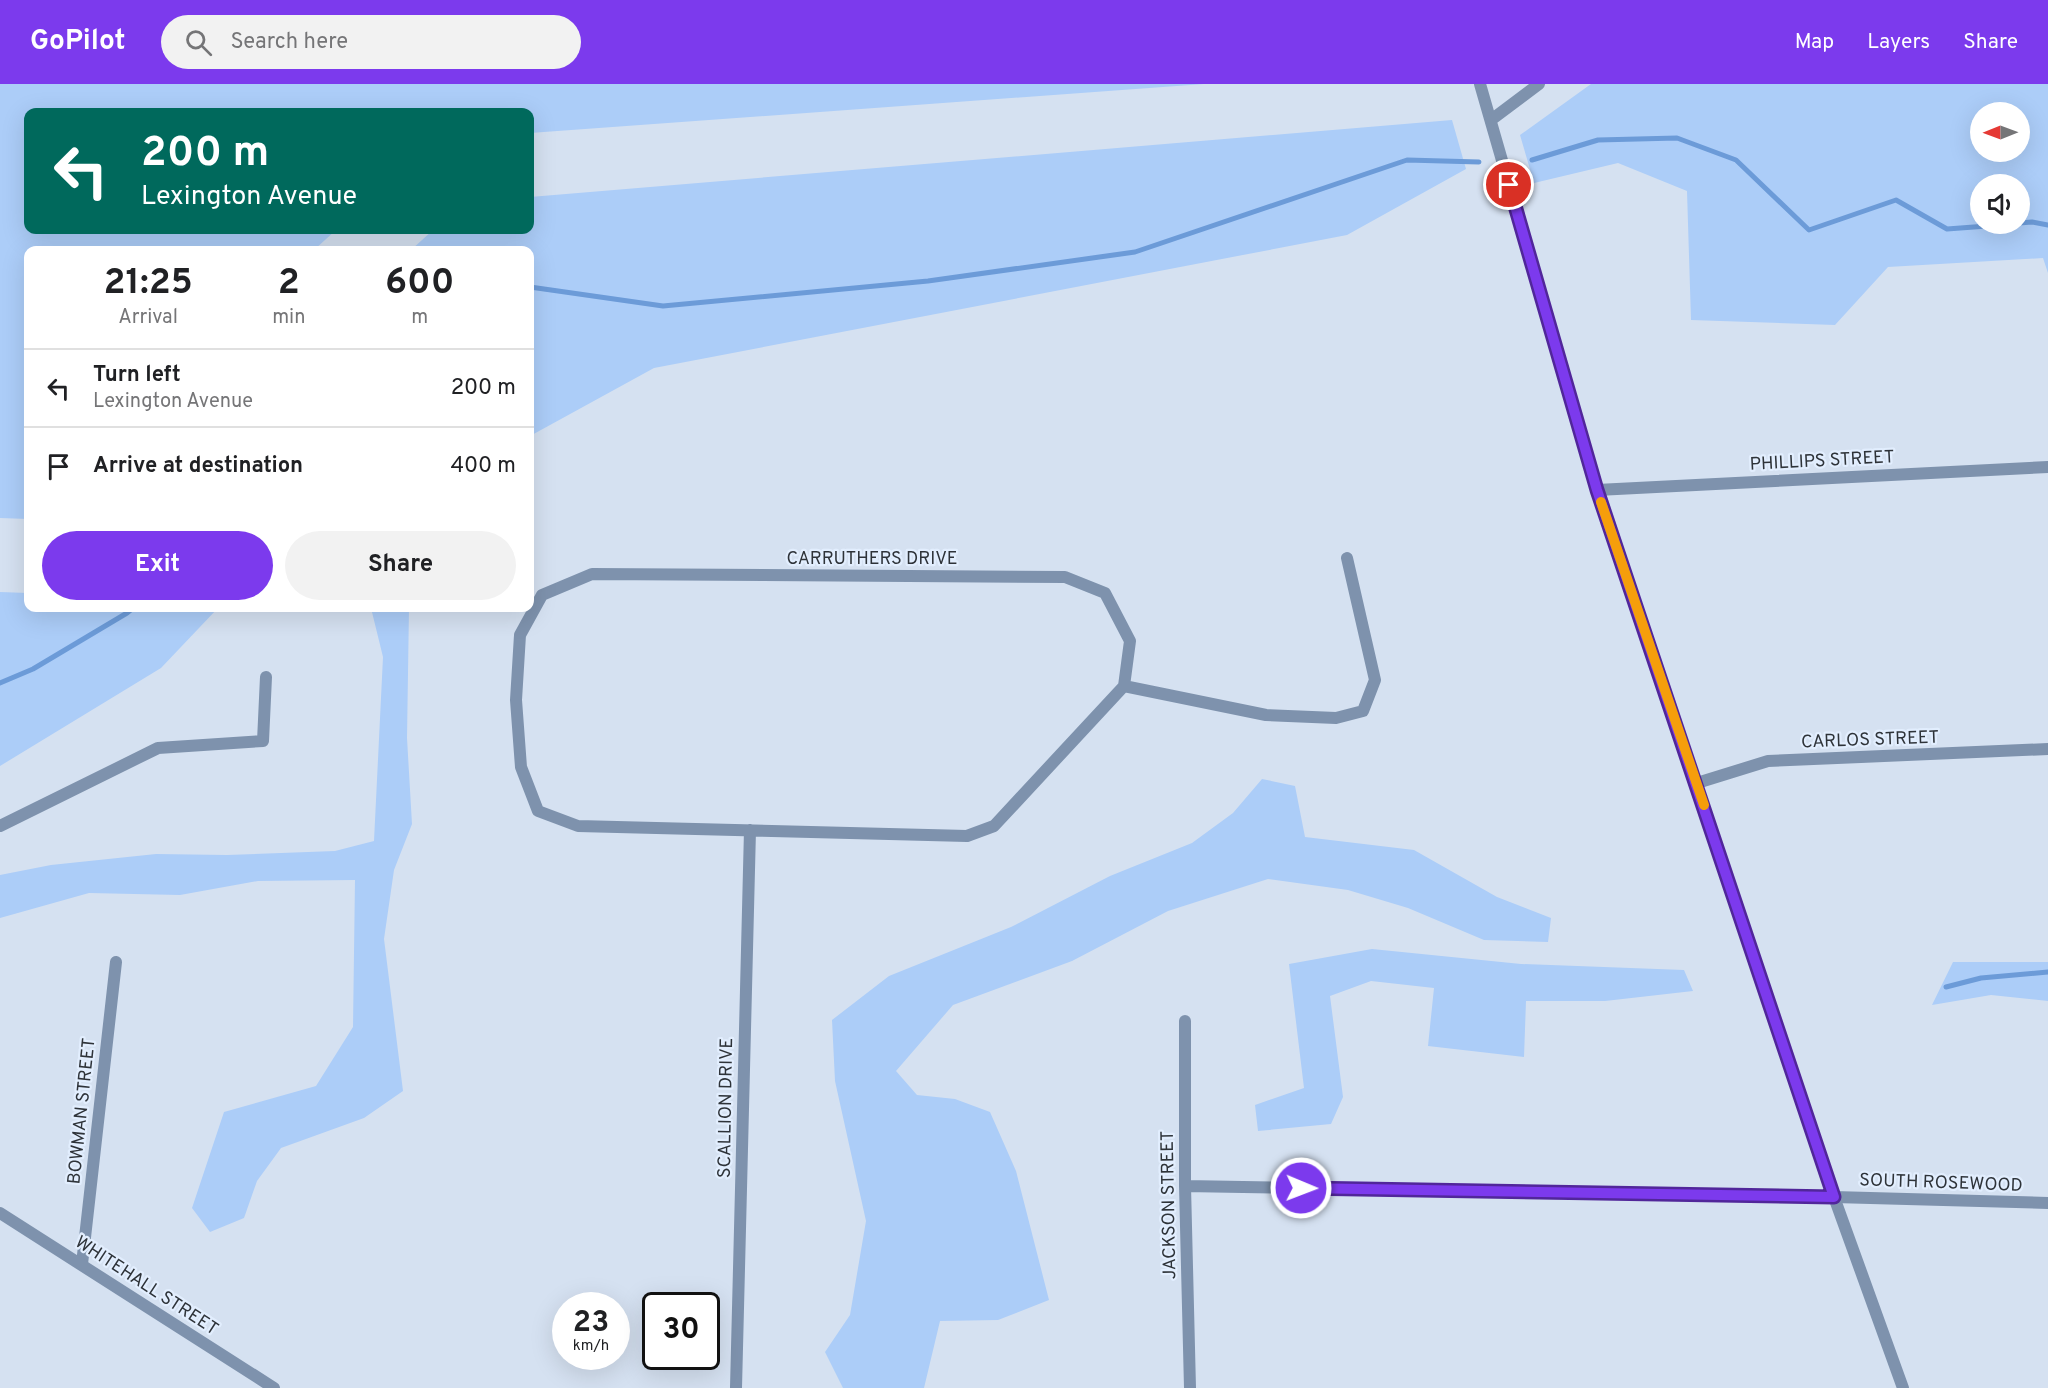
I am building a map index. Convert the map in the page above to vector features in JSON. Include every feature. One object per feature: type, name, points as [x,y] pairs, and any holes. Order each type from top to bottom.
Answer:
[{"type":"street","points":[[1480,84],[1597,490],[1834,1197],[1903,1388]]},
{"type":"street","points":[[1491,120],[1539,84]]},
{"type":"street","name":"PHILLIPS STREET","points":[[1597,490],[2048,467]]},
{"type":"street","points":[[1124,686],[1266,715],[1336,718],[1363,711],[1375,680],[1347,558]]},
{"type":"street","name":"CARRUTHERS DRIVE","points":[[533,612],[520,635],[516,700],[521,767],[538,811],[578,826],[968,836],[994,826],[1124,686],[1130,641],[1105,593],[1065,577],[592,574],[542,595],[534,610]]},
{"type":"street","points":[[0,826],[158,748],[263,741],[266,677]]},
{"type":"street","name":"CARLOS STREET","points":[[1697,783],[1768,761],[2048,749]]},
{"type":"street","name":"SCALLION DRIVE","points":[[736,1388],[750,830]]},
{"type":"street","name":"BOWMAN STREET","points":[[82,1264],[116,962]]},
{"type":"street","name":"JACKSON STREET","points":[[1185,1021],[1185,1186],[1190,1388]]},
{"type":"street","name":"SOUTH ROSEWOOD","points":[[1185,1186],[2048,1203]]},
{"type":"street","name":"WHITEHALL STREET","points":[[0,1213],[274,1388]]},
{"type":"shaded area","points":[[0,84],[1204,84],[534,133],[534,108],[24,108],[24,234],[332,234],[318,246],[24,246],[24,519],[0,518]]},
{"type":"shaded area","points":[[1591,84],[2048,84],[2048,273],[2043,258],[1888,267],[1835,325],[1691,320],[1687,191],[1618,163],[1534,183],[1520,135]]},
{"type":"shaded area","points":[[1452,120],[1466,169],[1347,235],[654,368],[534,434],[534,246],[415,246],[429,234],[534,234],[534,197]]},
{"type":"shaded area","points":[[0,592],[24,593],[24,612],[214,612],[161,668],[0,766]]},
{"type":"shaded area","points":[[372,612],[409,612],[407,738],[412,824],[394,870],[384,939],[403,1091],[364,1118],[281,1148],[257,1181],[244,1218],[210,1232],[192,1208],[224,1112],[316,1086],[353,1027],[355,880],[258,881],[180,895],[89,893],[0,918],[0,875],[51,865],[156,854],[227,855],[335,851],[374,841],[383,657]]},
{"type":"shaded area","points":[[1262,779],[1295,786],[1305,837],[1414,850],[1497,897],[1551,918],[1548,942],[1484,940],[1408,908],[1348,890],[1268,879],[1168,911],[1072,961],[953,1005],[896,1071],[917,1095],[955,1099],[990,1112],[1016,1171],[1049,1300],[998,1320],[940,1321],[924,1388],[843,1388],[825,1352],[850,1315],[866,1221],[835,1081],[832,1020],[889,976],[1011,927],[1110,876],[1192,843],[1233,813]]},
{"type":"shaded area","points":[[1372,949],[1521,964],[1684,970],[1693,991],[1605,1001],[1526,1001],[1524,1057],[1428,1046],[1434,988],[1371,981],[1330,996],[1343,1097],[1331,1124],[1258,1131],[1255,1105],[1304,1088],[1289,964]]},
{"type":"shaded area","points":[[1953,962],[2048,962],[2048,1001],[1991,995],[1932,1005]]},
{"type":"waterway","points":[[1532,160],[1598,140],[1677,138],[1736,160],[1809,230],[1896,200],[1947,229],[1970,227]]},
{"type":"waterway","points":[[534,288],[663,306],[928,281],[1135,252],[1407,160],[1479,162]]},
{"type":"waterway","points":[[2030,222],[2048,225]]},
{"type":"waterway","points":[[0,683],[33,669],[128,612]]},
{"type":"waterway","points":[[1946,987],[1981,978],[2048,972]]},
{"type":"slow traffic","points":[[1601,502],[1704,805]]},
{"type":"route","points":[[1301,1188],[1834,1197],[1597,490],[1509,185]]}]
